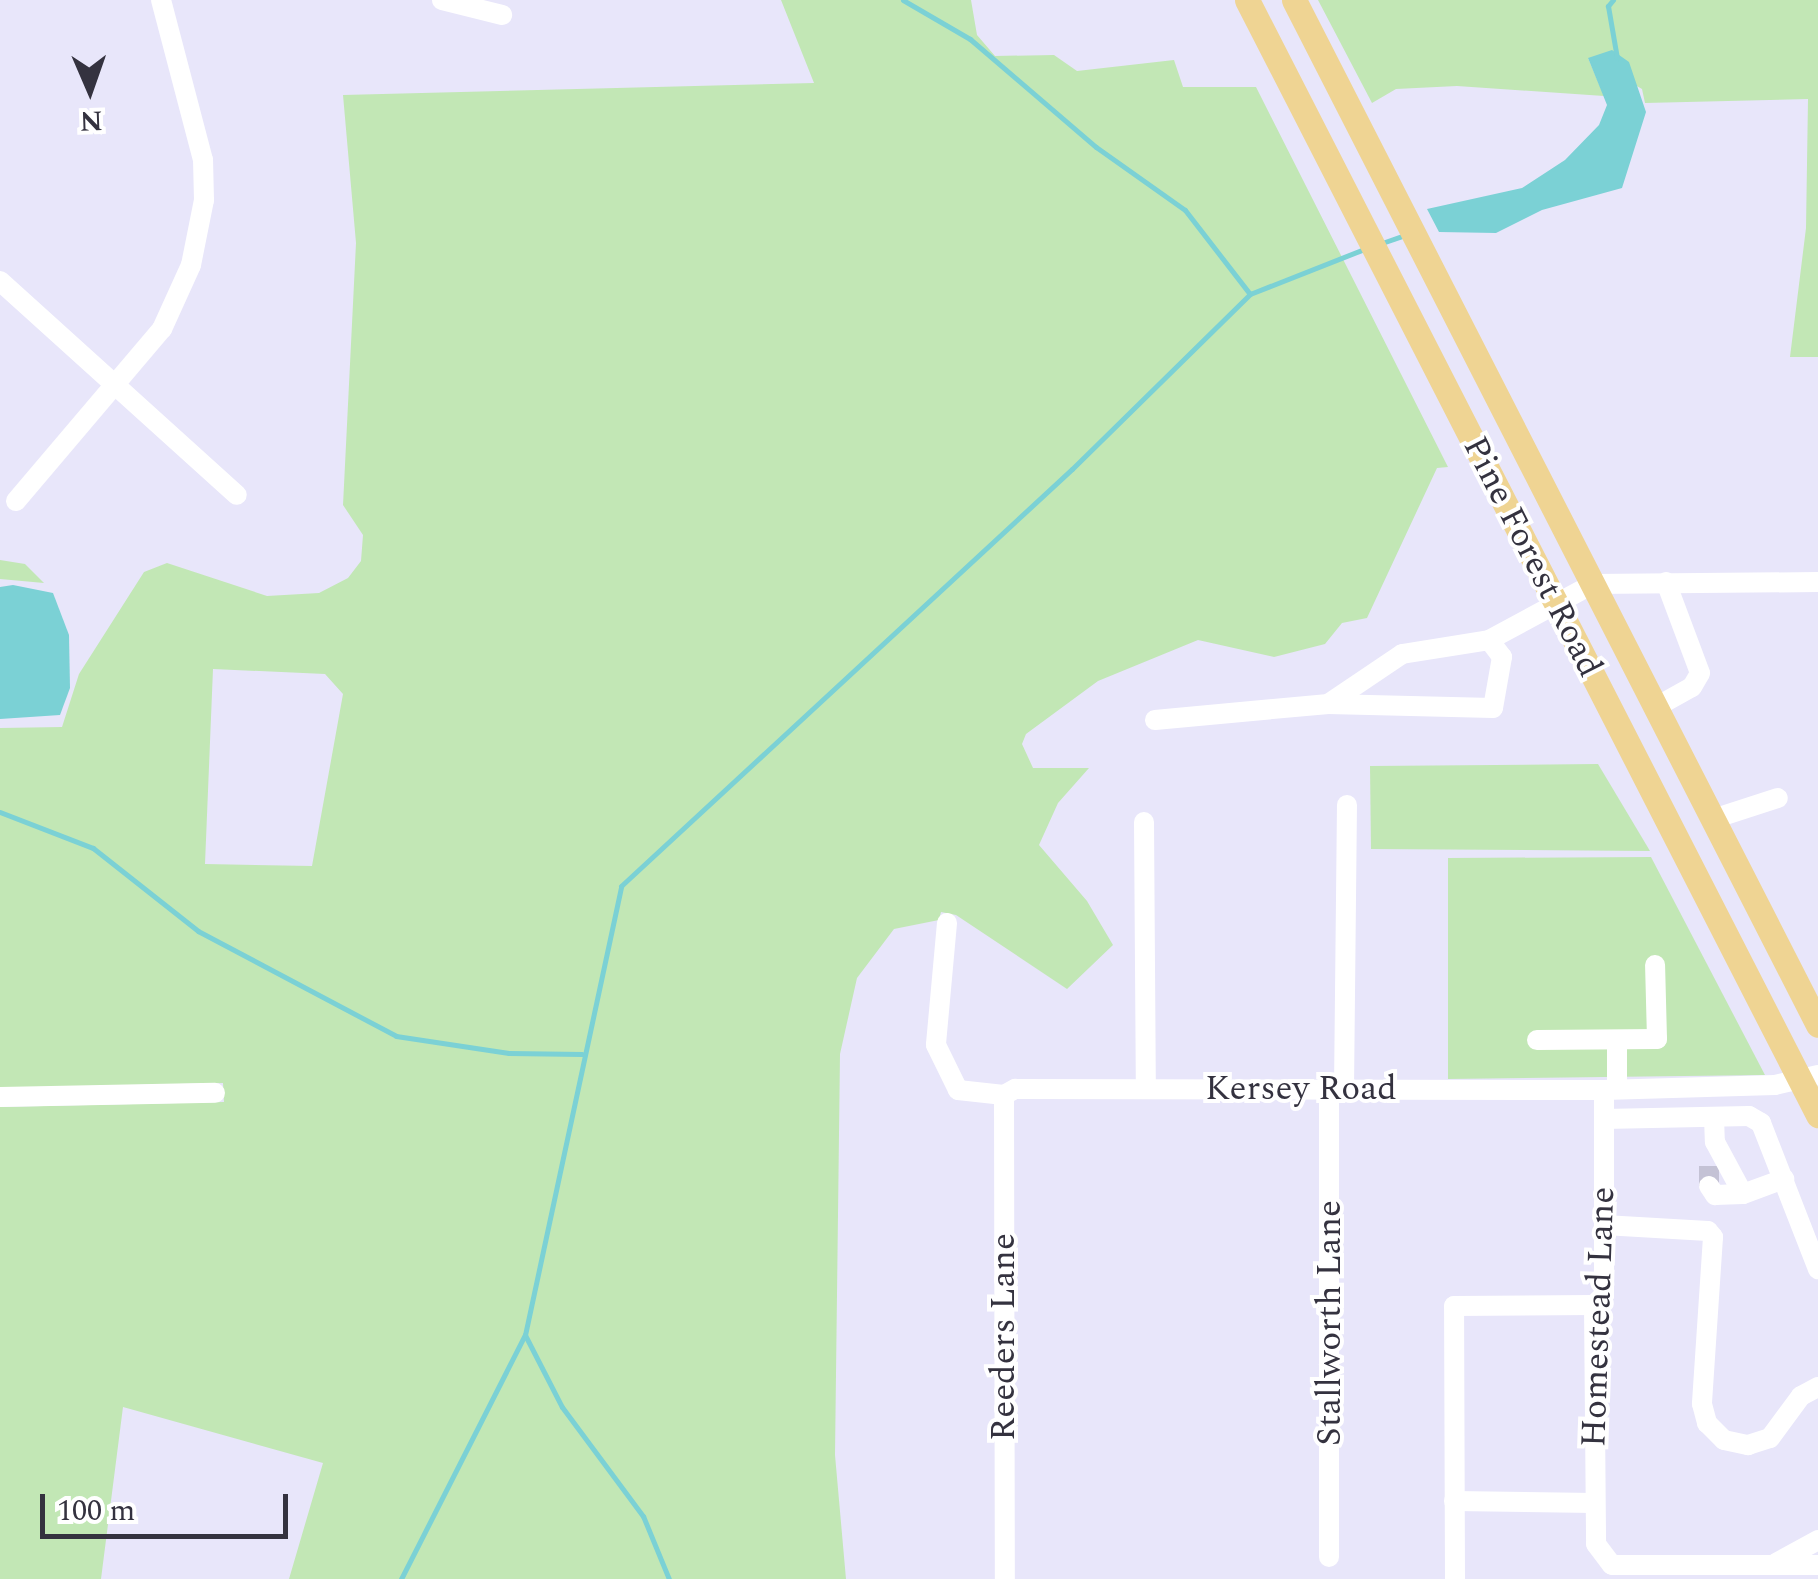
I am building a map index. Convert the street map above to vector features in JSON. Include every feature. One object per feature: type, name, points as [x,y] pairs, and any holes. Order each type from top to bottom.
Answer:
[{"type":"main road","name":"Pine Forest Road","points":[[1247,0],[1557,605],[1810,1079],[1818,1115]]},
{"type":"main road","name":"Pine Forest Road","points":[[1294,0],[1818,1024]]},
{"type":"street","points":[[16,501],[115,385],[181,295],[204,200],[200,140],[161,0]]},
{"type":"street","points":[[442,0],[502,15]]},
{"type":"street","points":[[0,282],[237,495]]},
{"type":"street","points":[[1656,708],[1692,686],[1700,672],[1666,582]]},
{"type":"street","points":[[1328,704],[1402,654],[1489,640],[1594,584],[1818,582]]},
{"type":"street","points":[[1155,720],[1328,704],[1493,708],[1502,657],[1489,640]]},
{"type":"street","points":[[1714,819],[1778,798]]},
{"type":"street","name":"Stallworth Lane","points":[[1329,1557],[1336,1089],[1347,805]]},
{"type":"street","points":[[1144,822],[1146,1089]]},
{"type":"street","name":"Kersey Road","points":[[947,923],[936,1045],[958,1090],[1004,1096],[1015,1089],[1611,1089],[1810,1079]]},
{"type":"street","points":[[1537,1040],[1657,1039],[1655,965]]},
{"type":"street","name":"Homestead Lane","points":[[1616,1041],[1604,1119],[1604,1295],[1594,1305],[1596,1544],[1612,1565],[1775,1563]]},
{"type":"street","points":[[0,1097],[215,1093]]},
{"type":"street","name":"Reeders Lane","points":[[1004,1096],[1005,1579]]},
{"type":"street","points":[[1714,1116],[1712,1151],[1743,1194]]},
{"type":"street","points":[[1604,1119],[1748,1116],[1762,1124],[1818,1269]]},
{"type":"street","points":[[1708,1186],[1715,1195],[1743,1194],[1784,1179]]},
{"type":"street","points":[[1604,1225],[1708,1231],[1713,1238],[1702,1404],[1707,1423],[1724,1440],[1748,1445],[1770,1438],[1802,1396],[1818,1387]]},
{"type":"street","points":[[1454,1579],[1454,1306],[1594,1305]]},
{"type":"street","points":[[1454,1501],[1595,1503]]},
{"type":"street","points":[[1775,1563],[1818,1540]]},
{"type":"street","points":[[1775,1563],[1818,1565]]},
{"type":"shaded area","points":[[781,0],[971,0],[977,35],[995,56],[1054,55],[1077,71],[1174,60],[1183,87],[1256,87],[1448,467],[1437,468],[1367,618],[1342,623],[1325,644],[1274,657],[1198,640],[1098,681],[1026,734],[1022,744],[1033,768],[1089,768],[1058,803],[1039,845],[1087,901],[1113,945],[1067,989],[956,915],[941,912],[939,920],[894,929],[857,978],[840,1054],[835,1455],[846,1579],[289,1579],[323,1463],[123,1407],[101,1579],[0,1579],[0,1107],[224,1102],[223,1083],[0,1088],[0,728],[62,727],[79,674],[144,572],[167,563],[267,596],[319,593],[348,578],[361,561],[363,535],[343,505],[356,243],[343,95],[814,83]],"holes":[[[213,669],[325,674],[343,694],[312,866],[205,864]]]},
{"type":"shaded area","points":[[1318,0],[1818,0],[1818,357],[1790,357],[1806,228],[1808,99],[1645,103],[1642,89],[1588,58],[1604,96],[1457,86],[1396,89],[1372,103]]},
{"type":"shaded area","points":[[1612,50],[1629,62],[1646,112],[1622,188],[1542,210],[1496,233],[1439,232],[1427,209],[1522,188],[1565,160],[1599,125],[1607,105],[1588,58]]},
{"type":"shaded area","points":[[0,560],[25,564],[44,583],[0,579]]},
{"type":"shaded area","points":[[13,585],[53,593],[69,635],[70,688],[60,715],[0,719],[0,587]]},
{"type":"shaded area","points":[[1598,764],[1650,851],[1371,849],[1370,766]]},
{"type":"shaded area","points":[[1651,857],[1765,1075],[1448,1079],[1448,858]]},
{"type":"waterway","points":[[903,0],[970,39],[1096,147],[1185,210],[1250,294]]},
{"type":"waterway","points":[[1613,0],[1608,6],[1617,58]]},
{"type":"waterway","points":[[1382,243],[1405,235]]},
{"type":"waterway","points":[[401,1579],[525,1335],[621,886],[1072,469],[1250,294],[1367,248]]},
{"type":"waterway","points":[[0,812],[93,848],[198,931],[396,1036],[509,1053],[582,1054]]},
{"type":"waterway","points":[[525,1335],[562,1407],[643,1516],[669,1579]]},
{"type":"tunnel","points":[[1709,1160],[1709,1186]]}]
